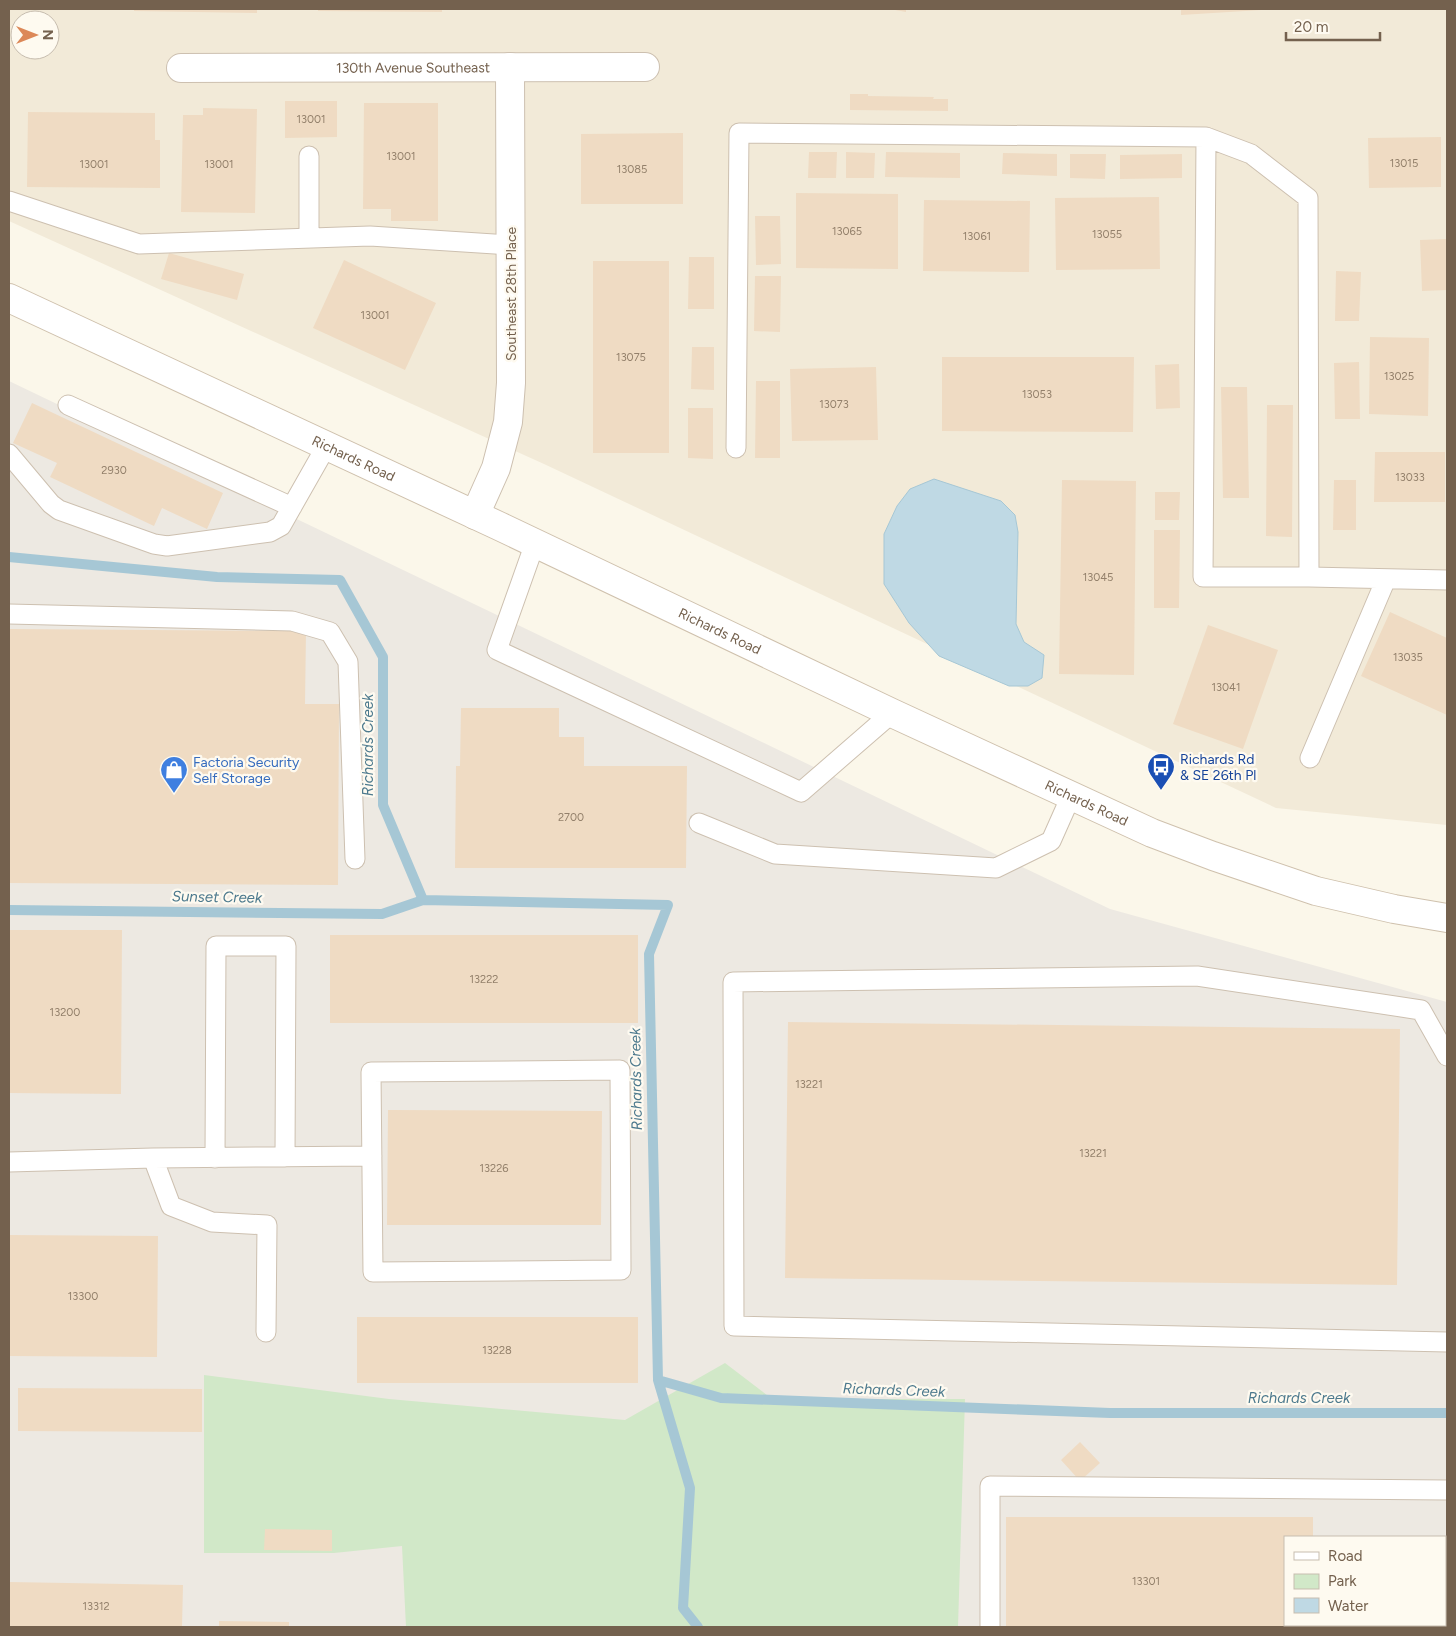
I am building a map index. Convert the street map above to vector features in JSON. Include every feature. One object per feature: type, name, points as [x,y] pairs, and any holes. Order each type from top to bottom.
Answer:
[{"type":"main road","name":"Southeast 28th Place","points":[[475,515],[496,468],[508,422],[511,383],[510,67]]},
{"type":"main road","name":"130th Avenue Southeast","points":[[181,68],[645,67]]},
{"type":"main road","name":"Richards Road","points":[[9,298],[535,542],[892,713],[1152,833],[1316,891],[1394,909],[1447,918]]},
{"type":"lane","points":[[736,448],[740,133],[1206,137],[1251,154],[1308,198],[1309,577]]},
{"type":"lane","points":[[1206,137],[1203,577],[1447,580]]},
{"type":"lane","points":[[309,156],[309,238]]},
{"type":"lane","points":[[9,201],[140,244],[370,236],[511,245]]},
{"type":"lane","points":[[68,405],[292,506]]},
{"type":"lane","points":[[9,454],[51,504],[59,510],[154,544],[167,546],[270,532],[281,526],[327,445]]},
{"type":"lane","points":[[535,542],[497,650],[801,792],[892,713]]},
{"type":"lane","points":[[1310,758],[1386,579]]},
{"type":"lane","points":[[9,614],[292,621],[330,632],[348,662],[355,859]]},
{"type":"lane","points":[[699,822],[775,854],[996,868],[1051,841],[1071,796]]},
{"type":"lane","points":[[214,1158],[216,946],[286,946],[285,1157]]},
{"type":"lane","points":[[1447,1056],[1421,1010],[1197,976],[733,982],[734,1326],[1447,1342]]},
{"type":"lane","points":[[620,1070],[621,1270],[373,1272],[372,1156],[371,1072],[620,1070]]},
{"type":"lane","points":[[9,1162],[152,1158],[372,1156]]},
{"type":"lane","points":[[152,1158],[171,1206],[212,1222],[267,1225],[266,1332]]},
{"type":"lane","points":[[990,1627],[990,1486],[1447,1490]]},
{"type":"shaded area","points":[[9,9],[1447,9],[1447,825],[1276,808],[544,464],[9,221]]},
{"type":"shaded area","points":[[9,381],[1110,909],[1447,1002],[1447,1627],[9,1627]]},
{"type":"green space","points":[[725,1363],[772,1399],[965,1399],[958,1627],[406,1627],[402,1546],[334,1553],[204,1553],[204,1375],[389,1399],[625,1420]]},
{"type":"water","points":[[934,479],[1001,501],[1015,515],[1018,532],[1016,624],[1024,642],[1044,655],[1042,678],[1028,686],[1009,686],[939,656],[909,623],[884,584],[884,534],[897,506],[910,489]]},
{"type":"building","points":[[134,9],[257,9],[257,13],[134,11]]},
{"type":"building","points":[[318,9],[442,9],[442,12],[318,11]]},
{"type":"building","points":[[890,9],[906,9],[906,12]]},
{"type":"building","points":[[1181,9],[1261,9],[1261,10],[1181,15]]},
{"type":"building","points":[[850,94],[948,99],[948,111],[850,110]]},
{"type":"building","points":[[285,101],[337,101],[337,137],[285,138]]},
{"type":"building","points":[[364,103],[438,103],[438,221],[391,221],[391,209],[363,209]]},
{"type":"building","points":[[203,108],[257,109],[255,213],[181,212],[183,115],[203,115]]},
{"type":"building","points":[[28,112],[155,113],[155,140],[160,140],[160,188],[27,187]]},
{"type":"building","points":[[683,133],[683,204],[581,204],[581,134]]},
{"type":"building","points":[[1441,137],[1441,187],[1369,188],[1368,138]]},
{"type":"building","points":[[809,152],[837,152],[836,178],[808,178]]},
{"type":"building","points":[[846,152],[875,153],[874,178],[846,178]]},
{"type":"building","points":[[886,152],[960,153],[960,178],[885,177]]},
{"type":"building","points":[[1003,153],[1057,154],[1057,176],[1002,174]]},
{"type":"building","points":[[1070,154],[1106,154],[1105,179],[1070,178]]},
{"type":"building","points":[[1182,154],[1182,178],[1120,179],[1120,155]]},
{"type":"building","points":[[796,193],[898,194],[898,269],[796,268]]},
{"type":"building","points":[[1159,197],[1160,269],[1056,270],[1055,198]]},
{"type":"building","points":[[924,200],[1030,201],[1029,272],[923,271]]},
{"type":"building","points":[[755,216],[780,216],[781,264],[756,265]]},
{"type":"building","points":[[1447,239],[1447,290],[1422,291],[1420,240]]},
{"type":"building","points":[[169,253],[244,274],[237,300],[161,279]]},
{"type":"building","points":[[689,257],[714,257],[714,309],[688,309]]},
{"type":"building","points":[[344,260],[436,303],[405,370],[313,328]]},
{"type":"building","points":[[593,261],[669,261],[669,453],[593,453]]},
{"type":"building","points":[[1336,271],[1361,272],[1359,321],[1335,321]]},
{"type":"building","points":[[755,276],[781,276],[780,332],[754,331]]},
{"type":"building","points":[[1370,337],[1429,338],[1428,416],[1369,414]]},
{"type":"building","points":[[692,347],[714,347],[714,390],[691,389]]},
{"type":"building","points":[[942,357],[1134,357],[1133,432],[942,431]]},
{"type":"building","points":[[1359,362],[1360,419],[1335,419],[1334,363]]},
{"type":"building","points":[[1179,364],[1180,408],[1156,409],[1155,365]]},
{"type":"building","points":[[876,367],[878,440],[792,441],[790,369]]},
{"type":"building","points":[[756,381],[780,381],[780,458],[755,458]]},
{"type":"building","points":[[1221,387],[1247,387],[1249,498],[1223,498]]},
{"type":"building","points":[[32,403],[223,493],[207,529],[162,508],[154,526],[50,477],[57,463],[13,443]]},
{"type":"building","points":[[1267,405],[1293,405],[1292,537],[1266,536]]},
{"type":"building","points":[[688,408],[713,408],[713,459],[688,458]]},
{"type":"building","points":[[1375,452],[1445,452],[1445,502],[1374,502]]},
{"type":"building","points":[[1062,480],[1136,481],[1134,675],[1059,674]]},
{"type":"building","points":[[1334,480],[1356,480],[1356,530],[1333,530]]},
{"type":"building","points":[[1155,492],[1180,492],[1179,520],[1155,520]]},
{"type":"building","points":[[1154,530],[1180,530],[1179,608],[1154,608]]},
{"type":"building","points":[[1390,612],[1447,638],[1447,715],[1361,676]]},
{"type":"building","points":[[1208,625],[1278,650],[1243,749],[1173,724]]},
{"type":"building","name":"Factoria Security Self Storage","points":[[9,629],[306,631],[305,704],[339,704],[338,885],[9,883]]},
{"type":"building","points":[[461,708],[559,708],[559,737],[584,737],[584,766],[687,766],[686,868],[455,868],[456,766],[460,766]]},
{"type":"building","points":[[9,930],[122,930],[121,1094],[9,1093]]},
{"type":"building","points":[[330,935],[638,935],[638,1023],[330,1023]]},
{"type":"building","points":[[788,1022],[1400,1029],[1397,1285],[785,1278]]},
{"type":"building","points":[[388,1110],[602,1111],[601,1225],[387,1225]]},
{"type":"building","points":[[9,1235],[158,1236],[157,1357],[9,1356]]},
{"type":"building","points":[[357,1317],[638,1317],[638,1383],[357,1383]]},
{"type":"building","points":[[18,1388],[202,1389],[202,1432],[18,1431]]},
{"type":"building","points":[[1080,1442],[1100,1463],[1080,1481],[1061,1460]]},
{"type":"building","points":[[1006,1517],[1313,1517],[1313,1536],[1284,1536],[1284,1626],[1313,1627],[1006,1627]]},
{"type":"building","points":[[265,1529],[332,1530],[332,1551],[264,1550]]},
{"type":"building","points":[[9,1582],[183,1585],[182,1627],[9,1627]]},
{"type":"building","points":[[219,1621],[289,1622],[289,1627],[219,1627]]},
{"type":"waterway","name":"Richards Creek","points":[[9,557],[217,577],[340,580],[383,657],[383,805],[423,900],[668,905],[649,954],[658,1380],[721,1398],[1110,1413],[1447,1413]]},
{"type":"waterway","name":"Sunset Creek","points":[[9,910],[382,914],[423,900]]},
{"type":"waterway","points":[[658,1380],[690,1488],[683,1608],[698,1627]]},
{"type":"place","name":"Richards Rd & SE 26th Pl","points":[[1161,791]]},
{"type":"place","name":"Factoria Security Self Storage","points":[[174,794]]}]
